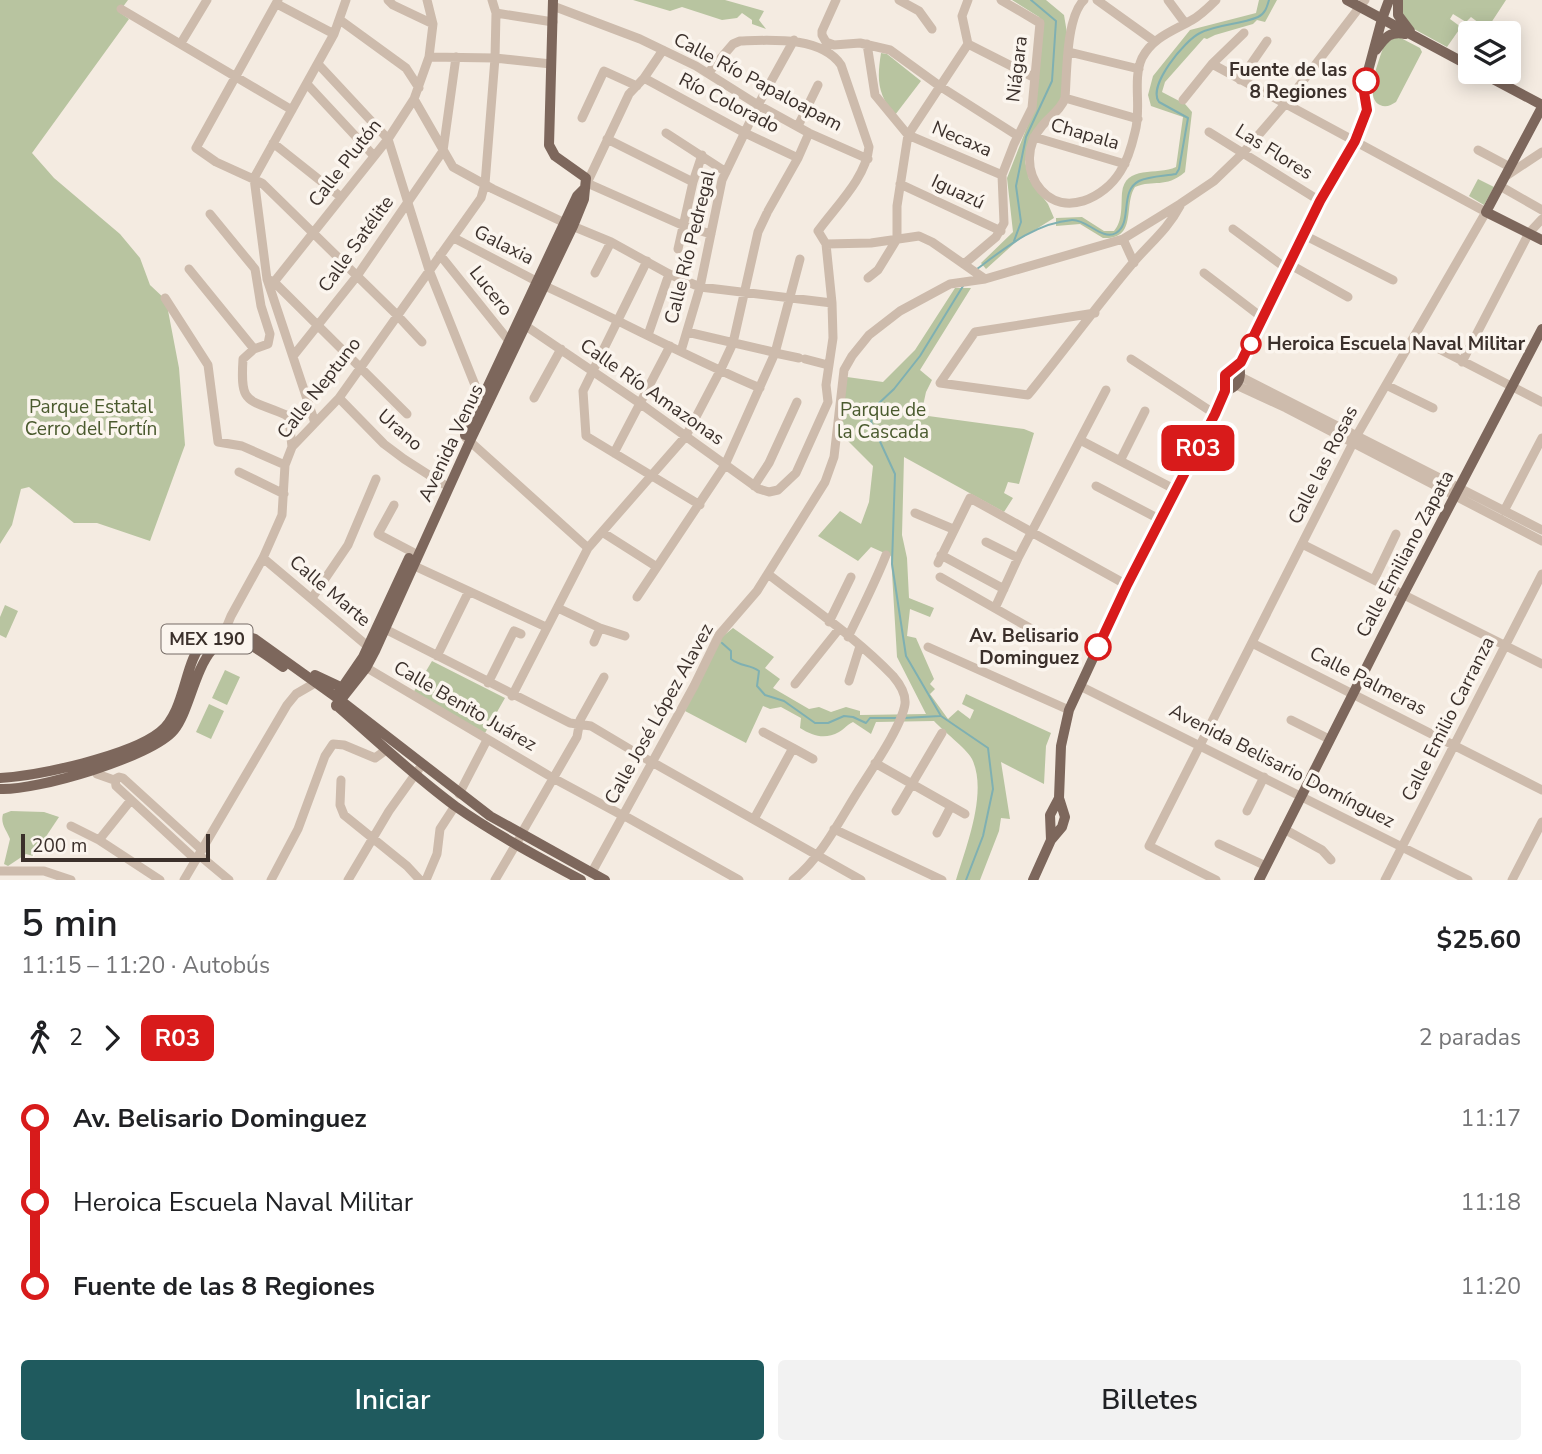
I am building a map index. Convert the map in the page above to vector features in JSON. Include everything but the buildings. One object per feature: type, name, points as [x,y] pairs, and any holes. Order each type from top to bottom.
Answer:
[{"type":"main road","points":[[1347,0],[1362,3],[1382,19],[1458,59]]},
{"type":"main road","points":[[1033,880],[1065,817],[1059,798],[1061,746],[1069,710],[1127,585],[1225,391],[1239,376],[1320,201],[1355,141],[1367,110],[1364,89],[1389,0]]},
{"type":"main road","points":[[1398,0],[1398,15],[1415,36]]},
{"type":"main road","points":[[553,3],[550,148],[555,156],[585,177],[586,186]]},
{"type":"main road","points":[[1372,56],[1390,34],[1415,36]]},
{"type":"main road","points":[[1502,84],[1542,106]]},
{"type":"main road","name":"Calle las Rosas","points":[[1486,212],[1542,106]]},
{"type":"main road","name":"Avenida Venus","points":[[339,697],[371,649],[569,225],[577,196],[586,186]]},
{"type":"main road","points":[[1486,212],[1542,240]]},
{"type":"main road","name":"Calle Emiliano Zapata","points":[[1259,880],[1510,386],[1541,333]]},
{"type":"main road","name":"Avenida Venus","points":[[371,649],[385,629],[443,484],[467,439],[481,400],[512,345]]},
{"type":"main road","points":[[1225,391],[1225,375],[1230,369],[1239,376]]},
{"type":"main road","points":[[211,649],[222,632],[249,630],[262,636],[316,676],[339,697]]},
{"type":"main road","name":"MEX 190","points":[[0,778],[37,775],[122,751],[162,731],[173,715],[189,663],[196,651],[204,641],[222,632],[242,634],[255,639],[312,684]]},
{"type":"main road","name":"MEX 190","points":[[0,789],[34,786],[130,757],[165,739],[182,719],[211,649],[225,642],[238,641],[251,645],[312,684],[339,697],[455,806],[521,836],[605,880]]},
{"type":"main road","name":"MEX 190","points":[[339,697],[386,750],[459,794],[581,880]]},
{"type":"street","points":[[181,43],[206,0]]},
{"type":"street","points":[[315,423],[271,280],[254,178],[319,65],[340,20],[346,0]]},
{"type":"street","points":[[388,0],[433,24]]},
{"type":"street","points":[[427,0],[433,24]]},
{"type":"street","points":[[485,184],[495,58],[496,13],[492,0]]},
{"type":"street","points":[[836,0],[822,31],[826,42],[834,45],[867,44],[890,50],[941,87],[1018,136]]},
{"type":"street","points":[[899,0],[919,11],[932,29]]},
{"type":"street","points":[[868,278],[878,270],[897,239],[897,206],[908,135],[968,44],[962,16],[968,0]]},
{"type":"street","name":"Niágara","points":[[1001,0],[1040,23],[1032,108],[1002,176],[1004,223],[1001,231]]},
{"type":"street","points":[[1084,0],[1075,12],[1065,98],[1034,137],[1030,156],[1030,172],[1036,185],[1058,203],[1073,204],[1089,199],[1113,181],[1125,164],[1138,119],[1139,69],[1143,58],[1154,41],[1216,0]]},
{"type":"street","points":[[1097,0],[1154,41]]},
{"type":"street","points":[[1168,0],[1185,23]]},
{"type":"street","points":[[1362,3],[1367,5],[1373,0]]},
{"type":"street","points":[[334,34],[278,2],[197,148],[227,167],[254,178],[422,342]]},
{"type":"street","name":"Calle Río Papaloapam","points":[[553,3],[709,72],[758,105],[798,127],[868,159]]},
{"type":"street","name":"Calle José López Alavez","points":[[592,872],[719,635],[757,591],[829,474],[834,457],[844,370],[869,335],[900,311],[950,284],[968,283],[974,272],[1123,239],[1180,204],[1214,181],[1242,153],[1286,103],[1362,3]]},
{"type":"street","points":[[121,9],[292,110]]},
{"type":"street","points":[[496,13],[553,22]]},
{"type":"street","points":[[340,20],[406,68],[419,88]]},
{"type":"street","name":"Calle Plutón","points":[[271,280],[388,139],[414,99],[429,57],[433,24]]},
{"type":"street","points":[[1183,100],[1212,64],[1244,33]]},
{"type":"street","points":[[709,72],[733,44],[740,41],[794,40],[835,56],[841,65],[869,147],[863,170],[818,231],[826,244],[832,303],[833,332],[826,385],[828,402],[840,402]]},
{"type":"street","name":"Calle Río Pedregal","points":[[681,351],[700,287],[720,185],[758,105],[794,40]]},
{"type":"street","points":[[1240,80],[1268,41]]},
{"type":"street","points":[[867,44],[875,95],[908,135]]},
{"type":"street","points":[[968,44],[1035,78]]},
{"type":"street","points":[[663,50],[627,97],[586,186],[710,234]]},
{"type":"street","points":[[1069,52],[1139,69]]},
{"type":"street","points":[[429,57],[495,58],[551,64]]},
{"type":"street","points":[[443,151],[456,57]]},
{"type":"street","points":[[1212,64],[1486,212]]},
{"type":"street","points":[[319,65],[388,139],[429,270],[481,400]]},
{"type":"street","points":[[582,118],[604,71],[636,86]]},
{"type":"street","name":"Río Colorado","points":[[644,78],[744,134],[798,158]]},
{"type":"street","points":[[307,84],[374,156]]},
{"type":"street","points":[[798,127],[818,85]]},
{"type":"street","points":[[1065,98],[1138,119]]},
{"type":"street","points":[[414,99],[453,167],[569,225],[611,242],[669,274],[700,287],[832,303]]},
{"type":"street","name":"Las Flores","points":[[1209,132],[1320,201]]},
{"type":"street","points":[[666,133],[726,172]]},
{"type":"street","points":[[512,696],[588,548],[686,436],[733,343],[758,232],[809,133]]},
{"type":"street","name":"Necaxa","points":[[908,135],[1002,176]]},
{"type":"street","name":"Chapala","points":[[1034,137],[1125,164]]},
{"type":"street","points":[[607,139],[694,182]]},
{"type":"street","points":[[273,143],[341,197]]},
{"type":"street","points":[[1478,150],[1542,210]]},
{"type":"street","name":"Calle Satélite","points":[[294,355],[356,276],[443,151]]},
{"type":"street","points":[[1505,177],[1542,152]]},
{"type":"street","points":[[678,249],[702,155]]},
{"type":"street","name":"Calle Neptuno","points":[[222,632],[263,558],[282,515],[285,465],[292,447],[339,398],[454,238],[481,198],[485,184]]},
{"type":"street","name":"Iguazú","points":[[900,184],[1001,231]]},
{"type":"street","points":[[1095,313],[975,332],[940,383],[1028,395],[1172,220],[1180,204]]},
{"type":"street","name":"Calle las Rosas","points":[[1216,880],[1149,846],[1355,439],[1486,212]]},
{"type":"street","points":[[210,214],[255,269],[270,338],[268,344],[254,349],[243,359],[244,394],[249,400],[286,415],[289,419],[292,447]]},
{"type":"street","points":[[1462,362],[1529,233],[1542,219]]},
{"type":"street","points":[[1233,229],[1288,267],[1348,296]]},
{"type":"street","points":[[826,244],[871,243],[919,236],[974,272],[1001,231]]},
{"type":"street","points":[[1304,235],[1392,280]]},
{"type":"street","name":"Galaxia","points":[[454,238],[542,284],[760,388]]},
{"type":"street","points":[[1123,239],[1134,263]]},
{"type":"street","points":[[595,273],[611,242]]},
{"type":"street","name":"Lucero","points":[[440,255],[512,345]]},
{"type":"street","points":[[637,597],[726,465],[774,352],[800,260]]},
{"type":"street","points":[[647,261],[583,391],[581,399],[586,436],[701,505]]},
{"type":"street","points":[[189,270],[254,349]]},
{"type":"street","points":[[1204,273],[1264,319]]},
{"type":"street","points":[[648,335],[669,274]]},
{"type":"street","points":[[271,280],[407,414]]},
{"type":"street","points":[[165,298],[208,365],[218,442],[242,446],[285,465]]},
{"type":"street","name":"Calle Río Amazonas","points":[[522,324],[641,404],[764,492],[778,489],[796,473],[828,402]]},
{"type":"street","points":[[687,332],[828,365]]},
{"type":"street","points":[[1414,336],[1542,402]]},
{"type":"street","points":[[614,453],[670,346]]},
{"type":"street","points":[[534,398],[561,349]]},
{"type":"street","points":[[1131,359],[1215,414]]},
{"type":"street","points":[[1239,376],[1457,492],[1542,541]]},
{"type":"street","points":[[1386,385],[1433,408]]},
{"type":"street","points":[[995,608],[1018,558],[1106,390]]},
{"type":"street","name":"Urano","points":[[339,398],[384,444],[443,484]]},
{"type":"street","points":[[754,485],[769,463],[797,402]]},
{"type":"street","points":[[1120,461],[1145,411]]},
{"type":"street","points":[[1504,511],[1542,438]]},
{"type":"street","points":[[467,439],[588,548]]},
{"type":"street","points":[[1080,440],[1176,490]]},
{"type":"street","points":[[239,472],[285,494]]},
{"type":"street","points":[[312,598],[348,545],[376,479]]},
{"type":"street","points":[[1096,486],[1161,520]]},
{"type":"street","points":[[1457,492],[1542,530]]},
{"type":"street","points":[[1004,589],[939,559],[970,498],[1127,585]]},
{"type":"street","points":[[394,505],[378,534],[468,593],[546,627]]},
{"type":"street","points":[[915,513],[953,529]]},
{"type":"street","points":[[602,532],[657,567]]},
{"type":"street","points":[[1374,580],[1396,534]]},
{"type":"street","points":[[986,542],[1018,558]]},
{"type":"street","points":[[1302,544],[1542,664]]},
{"type":"street","points":[[848,637],[864,600],[875,584],[886,555]]},
{"type":"street","name":"Calle Marte","points":[[263,558],[371,649]]},
{"type":"street","points":[[539,642],[544,639],[588,561]]},
{"type":"street","points":[[768,574],[860,646],[893,676],[901,687],[905,702],[900,718],[875,763],[816,857],[799,875]]},
{"type":"street","name":"Calle Emilio Carranza","points":[[1385,880],[1542,574]]},
{"type":"street","points":[[829,622],[851,577]]},
{"type":"street","points":[[940,578],[1035,631]]},
{"type":"street","points":[[437,656],[468,593]]},
{"type":"street","points":[[560,609],[600,628],[625,636]]},
{"type":"street","points":[[594,642],[600,628]]},
{"type":"street","points":[[385,629],[512,696],[570,723],[591,726],[816,857],[861,880]]},
{"type":"street","points":[[795,684],[839,629]]},
{"type":"street","points":[[488,682],[513,631],[521,634]]},
{"type":"street","name":"Calle Palmeras","points":[[1252,643],[1542,790]]},
{"type":"street","points":[[849,681],[860,646]]},
{"type":"street","points":[[928,648],[1069,710]]},
{"type":"street","name":"Calle Benito Juárez","points":[[362,666],[553,778],[739,880]]},
{"type":"street","points":[[495,880],[577,737],[578,725],[604,677]]},
{"type":"street","points":[[184,880],[287,705],[296,694],[312,684]]},
{"type":"street","name":"Avenida Belisario Domínguez","points":[[1080,686],[1468,880]]},
{"type":"street","points":[[1291,720],[1329,739]]},
{"type":"street","points":[[763,732],[813,759]]},
{"type":"street","points":[[896,811],[942,733]]},
{"type":"street","points":[[459,794],[487,740]]},
{"type":"street","points":[[271,880],[298,829],[325,756],[333,744],[344,744],[374,758],[386,750]]},
{"type":"street","points":[[754,819],[793,748]]},
{"type":"street","points":[[875,763],[965,814]]},
{"type":"street","points":[[348,880],[389,811],[418,769]]},
{"type":"street","points":[[97,774],[114,780],[123,778],[199,855]]},
{"type":"street","points":[[1247,811],[1264,777]]},
{"type":"street","points":[[114,780],[116,786],[131,800],[229,880]]},
{"type":"street","points":[[341,780],[340,805],[344,815],[373,837],[415,878]]},
{"type":"street","points":[[99,840],[131,800]]},
{"type":"street","points":[[425,880],[438,854],[440,829],[455,806]]},
{"type":"street","points":[[937,832],[951,806]]},
{"type":"street","points":[[1512,880],[1542,822]]},
{"type":"street","points":[[71,826],[99,840],[160,880]]},
{"type":"street","points":[[834,829],[942,880]]},
{"type":"street","points":[[1284,829],[1322,850],[1331,860]]},
{"type":"street","points":[[1219,844],[1266,866]]},
{"type":"street","points":[[799,875],[804,849]]},
{"type":"street","points":[[9,880],[15,869]]},
{"type":"street","points":[[0,871],[44,871],[71,880]]},
{"type":"green space","name":"Parque Estatal Cerro del Fortín","points":[[0,0],[128,0],[119,12],[129,19],[32,153],[54,178],[120,234],[140,258],[150,285],[166,300],[179,368],[185,445],[150,541],[97,523],[74,523],[29,487],[21,489],[12,525],[0,544]]},
{"type":"green space","points":[[633,0],[725,0],[764,11],[759,20],[766,29],[752,24],[752,20],[742,13],[737,18],[722,20],[682,7],[670,11]]},
{"type":"green space","points":[[1012,0],[1046,0],[1064,15],[1067,33],[1063,103],[1029,145],[1025,161],[1029,179],[1048,204],[1054,218],[1017,241],[986,269],[981,263],[1013,232],[1007,178],[1034,109],[1043,30],[1039,17]]},
{"type":"green space","points":[[1259,0],[1277,0],[1265,22],[1257,20],[1253,24],[1204,38],[1165,82],[1162,92],[1185,104],[1192,112],[1185,172],[1165,182],[1135,187],[1128,220],[1121,233],[1114,237],[1103,238],[1080,224],[1056,226],[1056,218],[1082,217],[1104,231],[1114,231],[1120,218],[1124,184],[1129,178],[1143,172],[1176,167],[1183,117],[1151,106],[1148,95],[1153,76],[1190,30],[1256,13]]},
{"type":"green space","points":[[1403,0],[1506,0],[1492,21],[1476,21],[1471,17],[1464,21],[1453,14],[1450,19],[1458,25],[1458,31],[1447,47],[1414,29],[1403,17]]},
{"type":"green space","points":[[1397,36],[1420,48],[1422,52],[1396,102],[1382,106],[1375,101],[1373,94],[1374,77],[1384,45]]},
{"type":"green space","points":[[881,53],[887,54],[921,81],[895,115],[880,86]]},
{"type":"green space","points":[[1478,179],[1494,187],[1484,205],[1469,196]]},
{"type":"green space","name":"Parque de la Cascada","points":[[955,288],[971,288],[920,370],[932,380],[926,392],[921,415],[1024,429],[1034,433],[1019,484],[1008,482],[1004,493],[1013,498],[1004,512],[904,457],[902,535],[907,558],[909,598],[934,608],[930,617],[910,609],[907,636],[916,638],[934,679],[930,684],[935,689],[930,694],[948,719],[958,710],[970,719],[974,710],[962,704],[966,694],[1051,733],[1046,746],[1044,784],[1001,762],[1010,819],[1001,818],[999,831],[980,880],[956,880],[974,820],[978,787],[976,772],[969,755],[934,721],[876,722],[871,734],[853,722],[834,734],[819,736],[800,728],[801,718],[781,707],[770,709],[763,706],[746,743],[685,711],[718,640],[733,628],[774,657],[765,668],[780,679],[773,688],[809,709],[819,707],[831,712],[846,707],[860,711],[860,715],[926,714],[897,657],[891,556],[871,547],[858,561],[818,536],[840,511],[861,524],[869,502],[873,466],[840,433],[847,377],[883,382],[915,350]]},
{"type":"green space","points":[[5,605],[18,611],[6,638],[0,635],[0,617]]},
{"type":"green space","points":[[432,661],[505,698],[485,733],[413,693]]},
{"type":"green space","points":[[225,670],[240,677],[227,705],[212,698]]},
{"type":"green space","points":[[209,704],[224,711],[211,739],[196,732]]},
{"type":"green space","points":[[11,811],[44,812],[59,817],[33,856],[26,854],[8,866],[4,864],[10,839],[2,818],[3,814]]},
{"type":"waterway","points":[[1014,241],[1021,222],[1016,186],[1026,137],[1052,81],[1056,21],[1031,0]]},
{"type":"waterway","points":[[977,269],[1033,231],[1058,222],[1078,221],[1105,234],[1116,233],[1124,222],[1127,199],[1133,186],[1147,178],[1176,174],[1179,169],[1188,118],[1159,102],[1157,95],[1158,85],[1169,64],[1193,37],[1214,28],[1258,17],[1264,12],[1269,0]]},
{"type":"waterway","points":[[963,286],[920,356],[894,389],[877,405],[871,422],[895,474],[892,564],[906,656],[941,716],[988,748],[993,789],[983,836],[966,880]]},
{"type":"waterway","points":[[722,643],[731,651],[731,659],[759,671],[757,686],[765,695],[784,701],[815,723],[828,723],[844,716],[866,723],[870,718],[898,718]]},
{"type":"waterway","points":[[904,718],[940,716]]},
{"type":"bus line","name":"R03","points":[[1098,647],[1215,414],[1225,391],[1225,375],[1241,362],[1320,201],[1355,141],[1368,107],[1364,92],[1366,81]]},
{"type":"place","name":"Fuente de las 8 Regiones","points":[[1366,81]]},
{"type":"place","name":"Heroica Escuela Naval Militar","points":[[1251,344]]},
{"type":"place","name":"Av. Belisario Dominguez","points":[[1098,647]]}]
